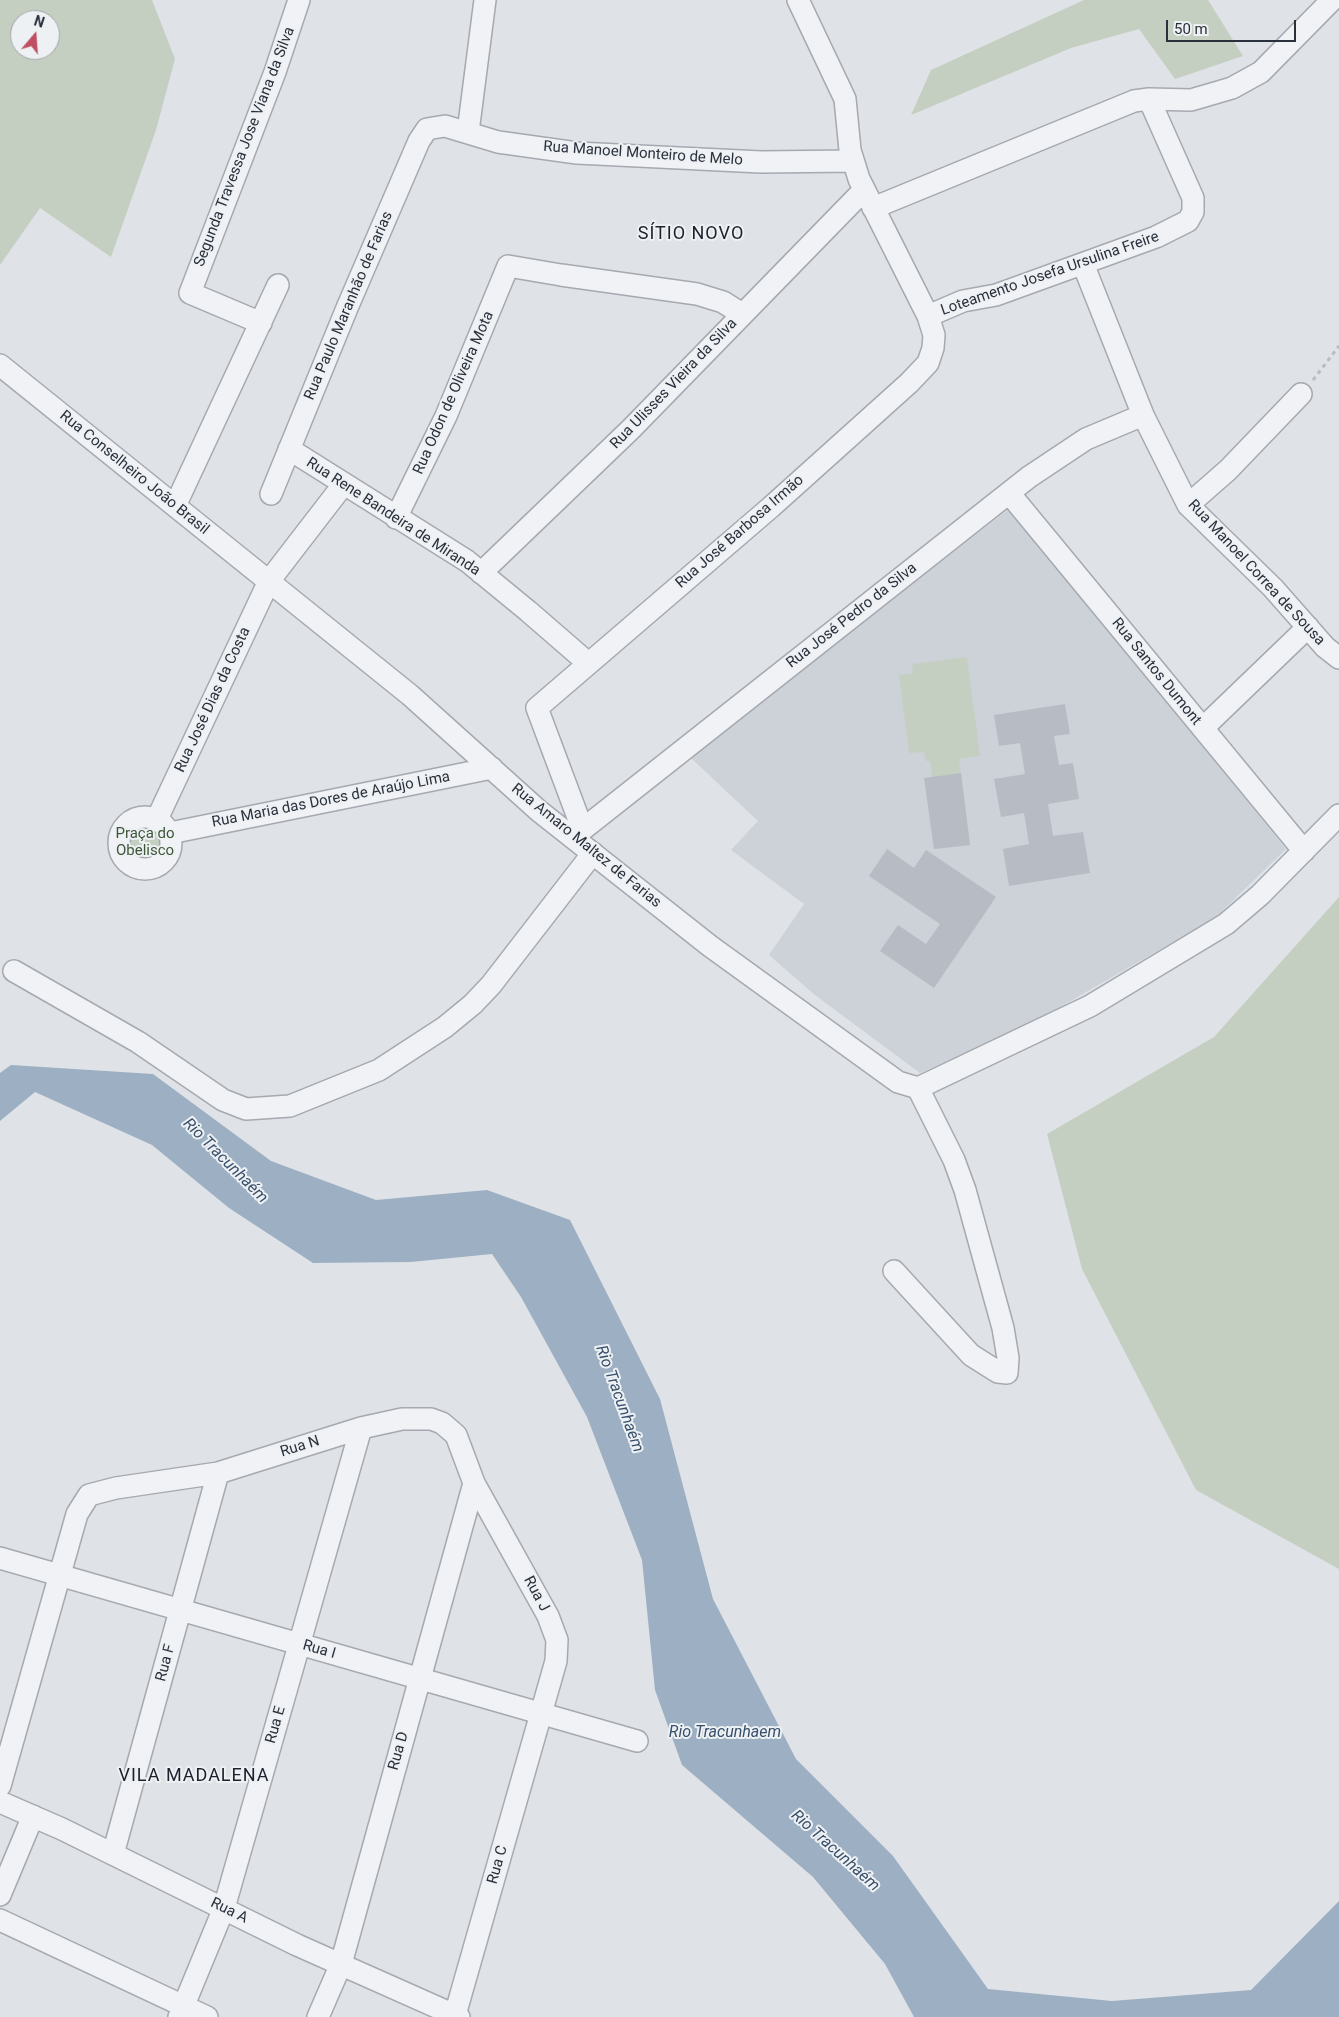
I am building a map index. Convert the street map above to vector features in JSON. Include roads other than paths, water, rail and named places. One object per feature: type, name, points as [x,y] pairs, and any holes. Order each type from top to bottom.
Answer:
[{"type":"street","name":"Segunda Travessa Jose Viana da Silva","points":[[261,323],[190,293],[275,72],[299,0]]},
{"type":"street","points":[[468,132],[485,0]]},
{"type":"street","points":[[798,0],[845,99],[862,184],[928,316]]},
{"type":"street","points":[[862,184],[1134,101],[1149,99],[1191,100],[1232,88],[1261,72],[1332,0]]},
{"type":"street","name":"Loteamento Josefa Ursulina Freire","points":[[928,316],[963,301],[996,295],[1083,264],[1178,228],[1188,221],[1193,212],[1193,198],[1149,99]]},
{"type":"street","name":"Rua Manoel Monteiro de Melo","points":[[437,126],[468,132],[498,142],[577,153],[761,162],[862,184]]},
{"type":"street","name":"Rua Paulo Maranhão de Farias","points":[[271,494],[347,308],[419,141],[427,129],[437,126]]},
{"type":"street","name":"Rua Ulisses Vieira da Silva","points":[[481,573],[631,429],[742,314],[862,184]]},
{"type":"street","name":"Rua Manoel Correa de Sousa","points":[[1083,264],[1143,415],[1188,505],[1273,588],[1325,647],[1339,658]]},
{"type":"street","name":"Rua Odon de Oliveira Mota","points":[[396,518],[446,416],[508,266],[561,276],[697,294],[723,302],[742,314]]},
{"type":"street","points":[[175,506],[278,285]]},
{"type":"street","name":"Rua José Barbosa Irmão","points":[[577,832],[537,708],[771,507],[909,383],[928,363],[934,335],[928,316]]},
{"type":"street","name":"Rua Conselheiro João Brasil","points":[[0,365],[268,581]]},
{"type":"street","points":[[1188,505],[1228,470],[1301,394]]},
{"type":"street","name":"Rua José Pedro da Silva","points":[[577,832],[1009,493],[1086,439],[1143,415]]},
{"type":"street","name":"Rua Rene Bandeira de Miranda","points":[[289,449],[343,485],[467,561],[588,663]]},
{"type":"street","name":"Rua José Dias da Costa","points":[[164,826],[268,581],[343,485]]},
{"type":"street","name":"Rua Santos Dumont","points":[[1009,493],[1304,851]]},
{"type":"street","name":"Rua Amaro Maltez de Farias","points":[[268,581],[410,695],[492,768],[577,832],[593,854],[710,946],[898,1082],[918,1088]]},
{"type":"street","points":[[1203,728],[1308,627]]},
{"type":"street","name":"Rua Maria das Dores de Araújo Lima","points":[[164,826],[492,768]]},
{"type":"street","points":[[894,1271],[971,1355],[998,1372],[1007,1374],[1008,1358],[1003,1328],[965,1190],[954,1160],[918,1088],[1090,1006],[1226,924],[1260,895],[1339,815]]},
{"type":"street","points":[[14,970],[138,1042],[223,1100],[246,1109],[290,1106],[379,1070],[445,1027],[473,1004],[491,985],[593,854]]},
{"type":"street","name":"Rua N","points":[[59,1575],[77,1514],[90,1495],[108,1489],[218,1473],[361,1428],[417,1418],[431,1418],[442,1423],[456,1435],[474,1483]]},
{"type":"street","name":"Rua E","points":[[181,2011],[224,1908],[361,1428]]},
{"type":"street","name":"Rua F","points":[[113,1854],[218,1473]]},
{"type":"street","name":"Rua D","points":[[318,2017],[341,1964],[474,1483]]},
{"type":"street","name":"Rua J","points":[[474,1483],[554,1627],[557,1651],[541,1714]]},
{"type":"street","name":"Rua I","points":[[0,1558],[637,1741]]},
{"type":"street","points":[[0,1786],[59,1575]]},
{"type":"street","name":"Rua C","points":[[457,2016],[541,1714]]},
{"type":"street","name":"Rua A","points":[[0,1802],[113,1854],[341,1964],[457,2016]]},
{"type":"street","points":[[0,1895],[33,1816]]},
{"type":"street","points":[[0,1920],[181,2011],[207,2017]]},
{"type":"water","name":"Rio Tracunhaem","points":[[11,1065],[153,1074],[271,1161],[376,1200],[487,1190],[570,1220],[660,1399],[713,1599],[796,1759],[893,1856],[988,1989],[1112,2001],[1251,1990],[1339,1901],[1339,2017],[914,2017],[885,1964],[813,1877],[682,1765],[655,1690],[642,1560],[587,1417],[521,1297],[492,1254],[411,1262],[313,1263],[229,1208],[152,1145],[35,1092],[0,1121],[0,1073]]},
{"type":"district","name":"SÍTIO NOVO","points":[[691,234]]},
{"type":"district","name":"VILA MADALENA","points":[[194,1776]]},
{"type":"park label","name":"Praça do Obelisco","points":[[145,842]]},
{"type":"water label","name":"Rio Tracunhaém","points":[[225,1161]]},
{"type":"water label","name":"Rio Tracunhaém","points":[[619,1399]]},
{"type":"water label","name":"Rio Tracunhaém","points":[[835,1851]]}]
